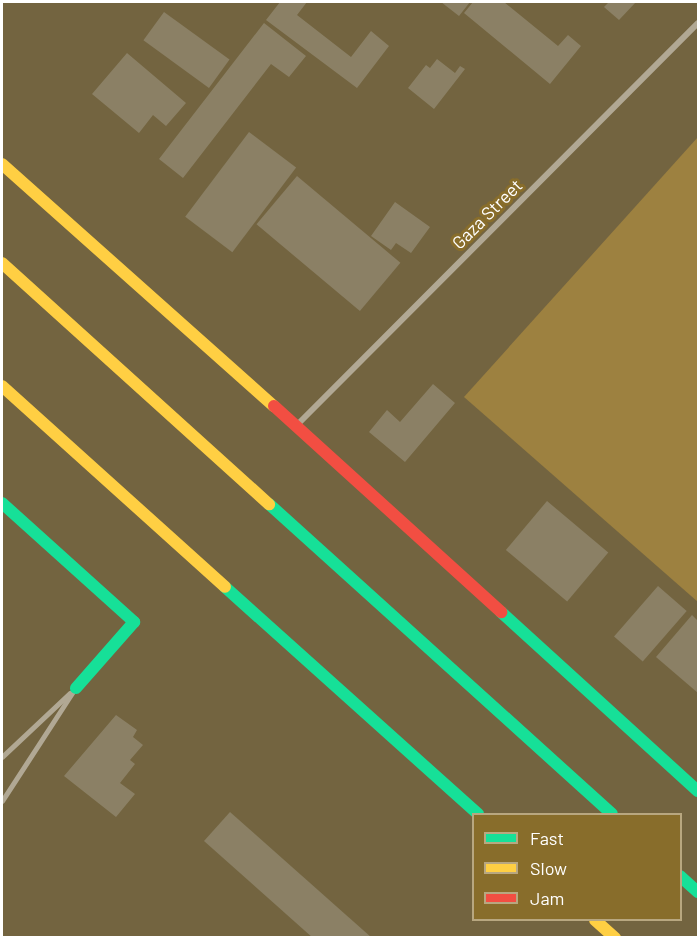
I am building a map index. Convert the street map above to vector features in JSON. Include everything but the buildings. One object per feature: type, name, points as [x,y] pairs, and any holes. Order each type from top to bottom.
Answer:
[{"type":"main road","points":[[2,164],[296,426],[699,791]]},
{"type":"main road","points":[[2,262],[611,813]]},
{"type":"main road","points":[[2,386],[477,813]]},
{"type":"main road","points":[[2,503],[134,622],[76,688]]},
{"type":"main road","points":[[682,877],[699,892]]},
{"type":"main road","points":[[596,921],[615,938]]},
{"type":"street","name":"Gaza Street","points":[[296,426],[699,23]]},
{"type":"lane","points":[[2,757],[76,688]]},
{"type":"lane","points":[[2,801],[76,688]]},
{"type":"shaded area","points":[[698,137],[698,602],[464,397]]},
{"type":"traffic: fast","points":[[2,503],[134,622],[76,688]]},
{"type":"traffic: fast","points":[[269,504],[611,813]]},
{"type":"traffic: fast","points":[[225,587],[477,813]]},
{"type":"traffic: fast","points":[[501,612],[698,791]]},
{"type":"traffic: fast","points":[[682,878],[698,892]]},
{"type":"traffic: slow","points":[[2,164],[274,406]]},
{"type":"traffic: slow","points":[[2,263],[269,504]]},
{"type":"traffic: slow","points":[[2,386],[225,587]]},
{"type":"traffic: slow","points":[[596,921],[615,938]]},
{"type":"traffic: jam","points":[[274,406],[501,612]]}]
